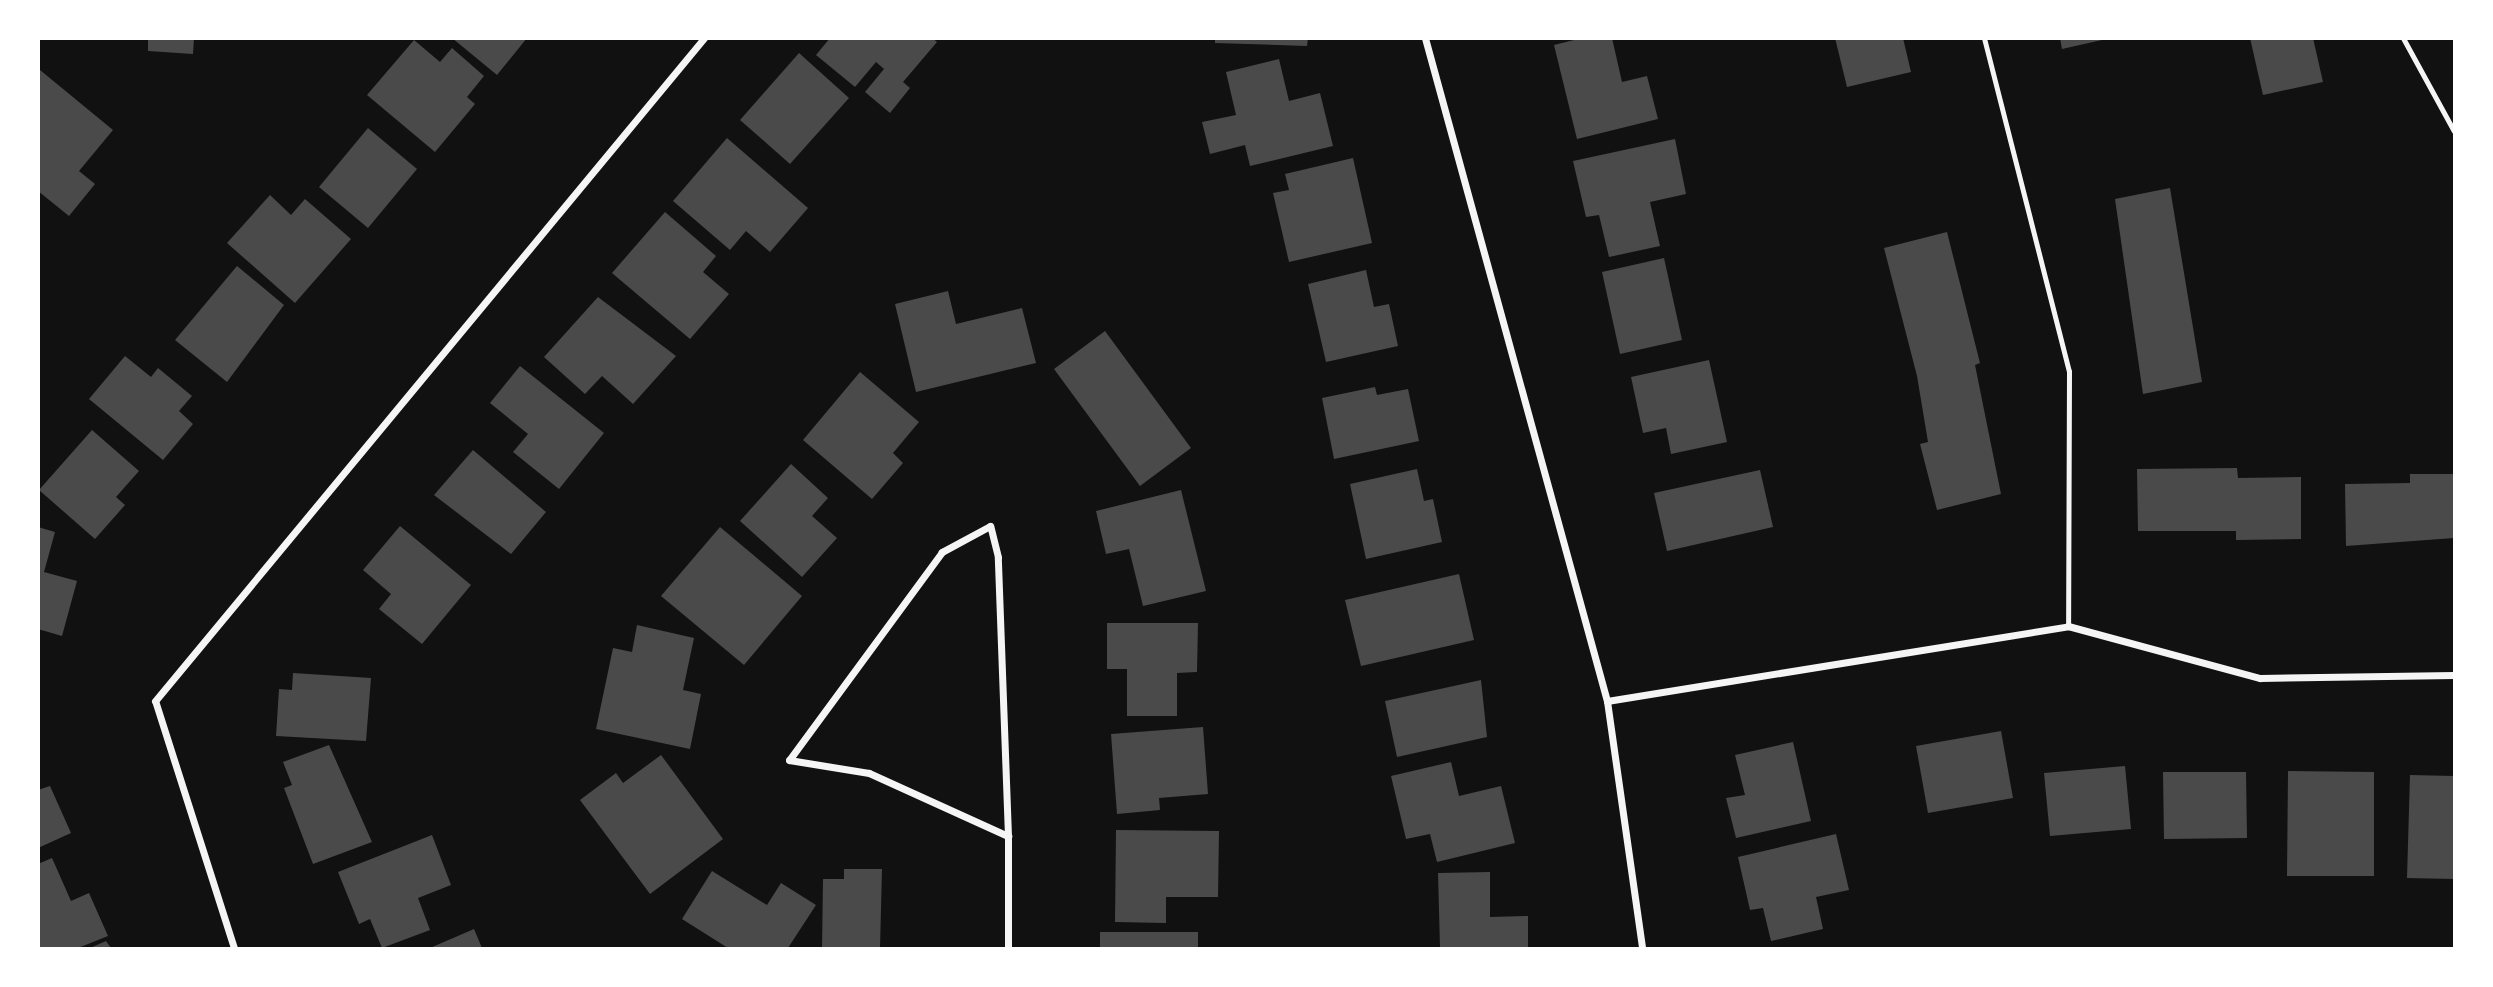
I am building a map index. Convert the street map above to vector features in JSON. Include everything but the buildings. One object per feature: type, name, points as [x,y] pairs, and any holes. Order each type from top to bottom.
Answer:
[{"type":"street","points":[[234,948],[155,701],[704,38]]},
{"type":"street","points":[[1425,38],[1607,701],[1642,948]]},
{"type":"street","points":[[1008,836],[869,773],[789,760],[942,552],[990,526],[998,557],[1008,836],[1008,948]]},
{"type":"street","points":[[1607,701],[2068,626],[2260,678],[2455,675]]},
{"type":"lane","points":[[1984,38],[2069,371],[2068,626]]},
{"type":"lane","points":[[2403,38],[2455,131]]}]
